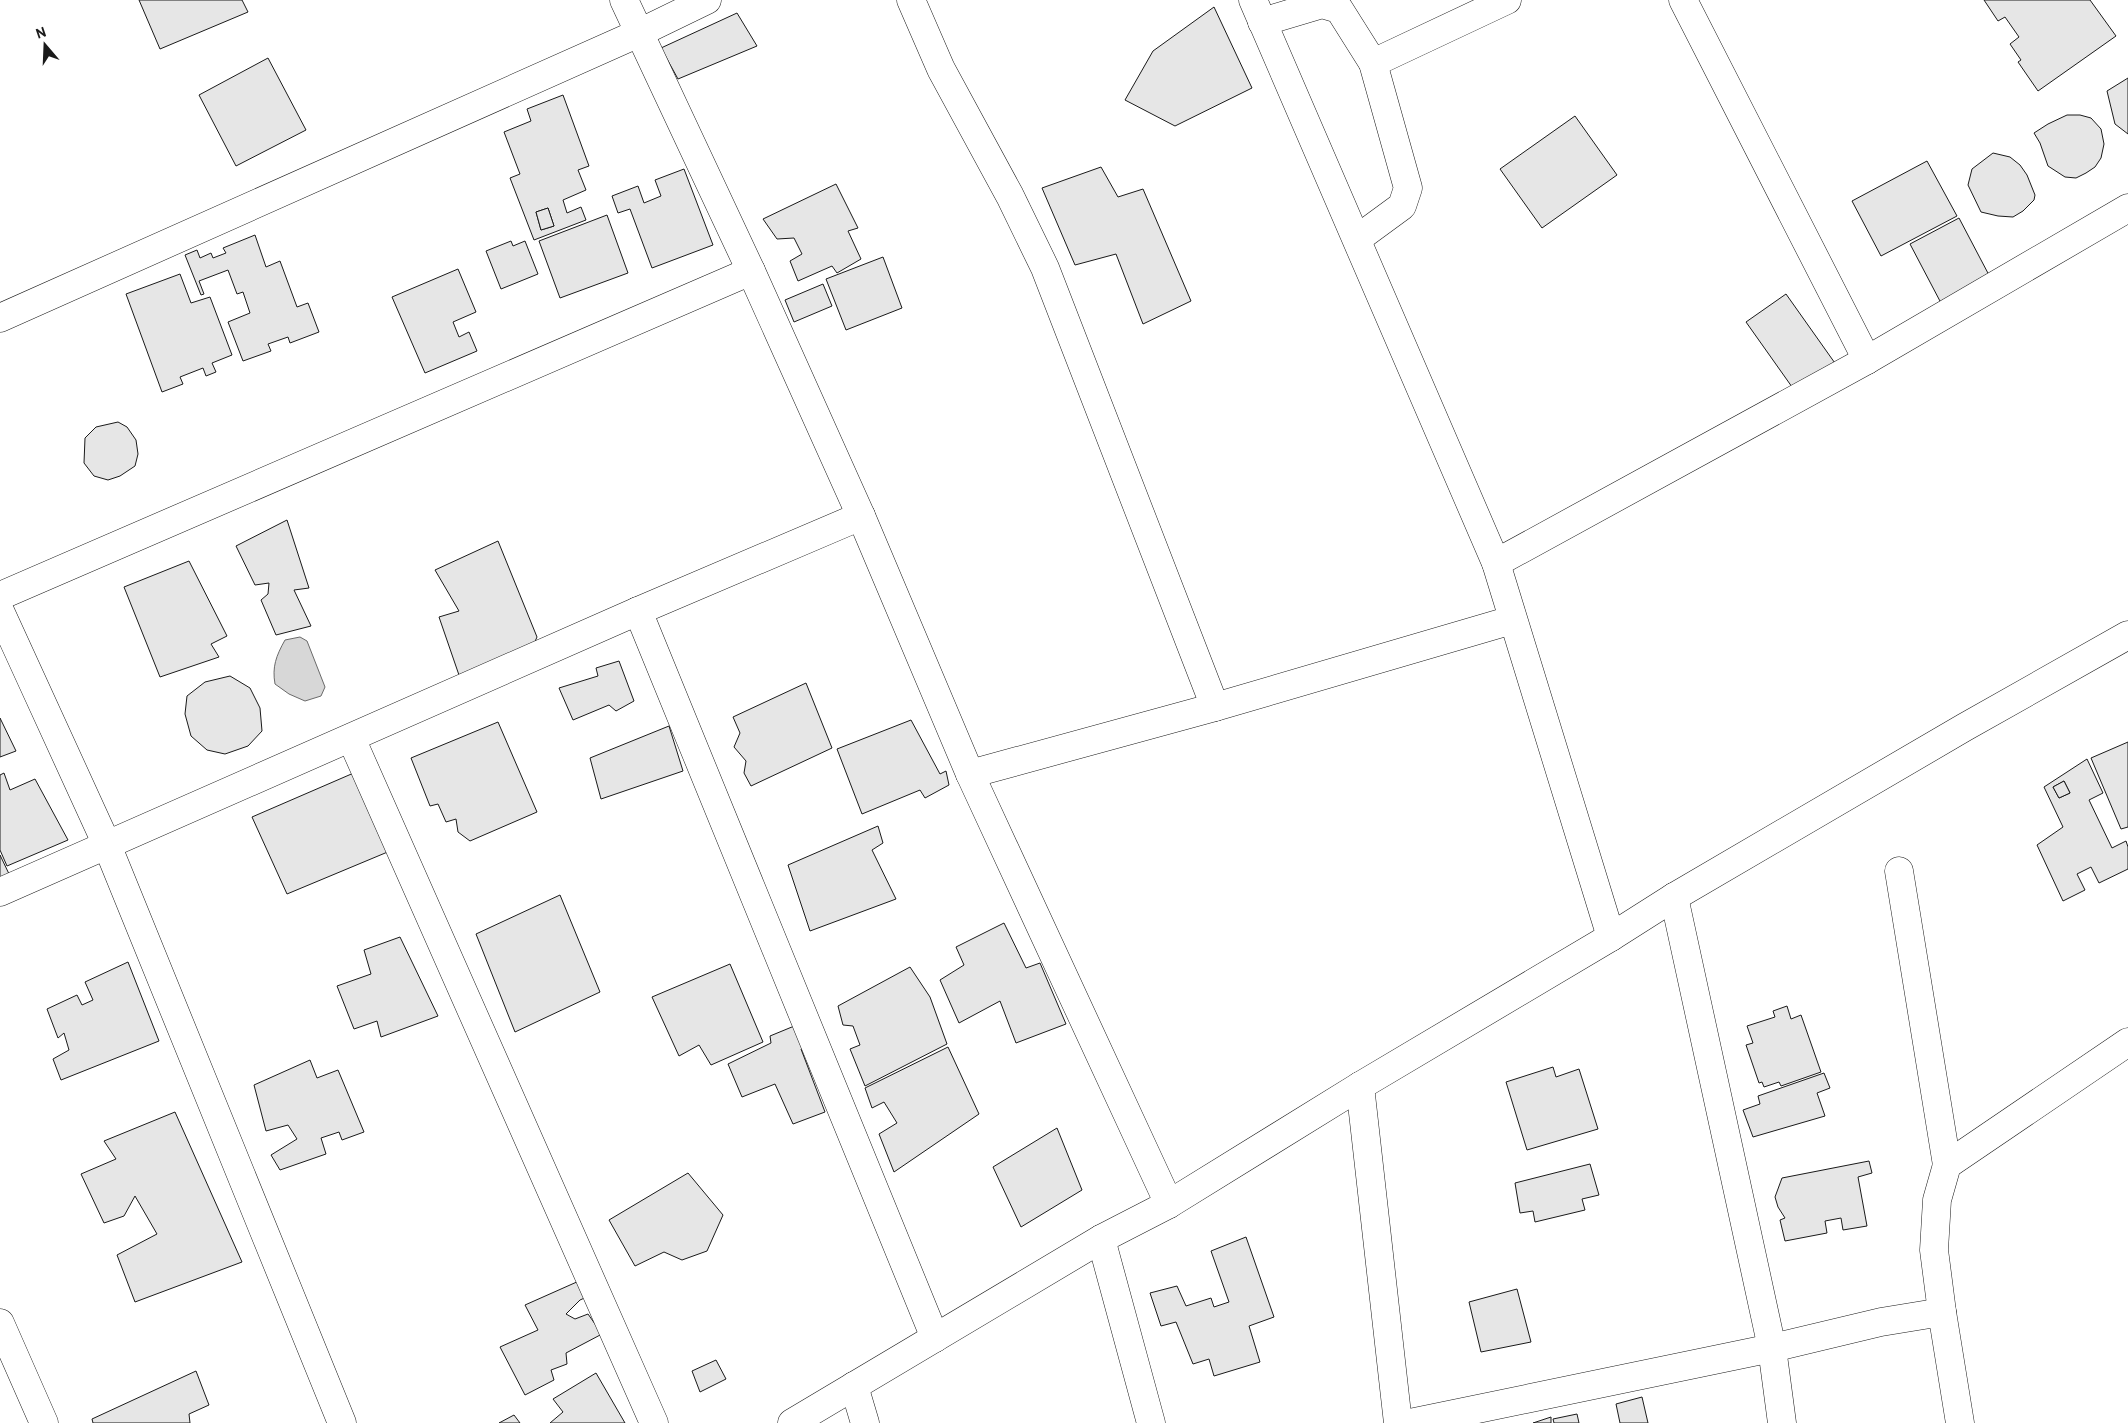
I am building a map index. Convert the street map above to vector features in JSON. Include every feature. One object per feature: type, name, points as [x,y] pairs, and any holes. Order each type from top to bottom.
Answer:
[{"type":"street","points":[[624,0],[751,271],[861,516],[970,774],[1169,1204]]},
{"type":"street","points":[[0,318],[639,33],[707,0]]},
{"type":"street","points":[[911,0],[941,69],[1010,196],[1045,268],[1216,707]]},
{"type":"street","points":[[1373,63],[1507,0]]},
{"type":"street","points":[[1683,0],[1867,360]]},
{"type":"street","points":[[1357,239],[1402,206],[1408,188],[1373,63],[1339,9],[1322,4],[1258,11],[1496,563],[1611,937]]},
{"type":"street","points":[[1496,563],[1867,360],[2128,208]]},
{"type":"street","points":[[0,596],[751,271]]},
{"type":"street","points":[[0,892],[638,611],[861,516]]},
{"type":"street","points":[[0,611],[107,845],[342,1423]]},
{"type":"street","points":[[638,611],[935,1338]]},
{"type":"street","points":[[970,774],[1216,707],[1512,620]]},
{"type":"street","points":[[792,1423],[1101,1239],[1169,1204],[1360,1086],[1611,937],[1674,897],[1965,726],[2128,635]]},
{"type":"street","points":[[351,738],[654,1423]]},
{"type":"street","points":[[1899,871],[1947,1165],[1937,1200],[1934,1250],[1960,1423]]},
{"type":"street","points":[[1674,897],[1772,1348],[1782,1423]]},
{"type":"street","points":[[1947,1165],[2128,1042]]},
{"type":"street","points":[[1360,1086],[1398,1423]]},
{"type":"street","points":[[1101,1239],[1151,1423]]},
{"type":"street","points":[[1410,1423],[1772,1348],[1881,1322],[1942,1312]]},
{"type":"street","points":[[0,1323],[44,1423]]},
{"type":"street","points":[[854,1386],[865,1423]]},
{"type":"shaded area","points":[[300,637],[307,641],[325,687],[321,696],[305,701],[289,694],[275,684],[274,678],[279,651],[285,640]]},
{"type":"building","points":[[139,0],[242,0],[248,12],[160,49]]},
{"type":"building","points":[[1984,0],[2090,0],[2116,36],[2038,91],[2018,62],[2021,60],[2010,44],[2019,37],[2005,17],[1998,21]]},
{"type":"building","points":[[1214,7],[1252,88],[1175,126],[1125,100],[1153,51]]},
{"type":"building","points":[[737,13],[757,46],[678,79],[661,48]]},
{"type":"building","points":[[268,58],[306,130],[236,166],[199,95]]},
{"type":"building","points":[[2128,78],[2128,134],[2115,124],[2107,91]]},
{"type":"building","points":[[563,95],[589,166],[578,170],[586,190],[563,200],[567,213],[581,207],[586,220],[534,240],[510,178],[520,174],[504,132],[531,121],[527,109]],"holes":[[[548,208],[554,226],[541,230],[536,212]]]},
{"type":"building","points":[[2067,115],[2080,115],[2091,118],[2101,129],[2104,144],[2101,158],[2095,167],[2076,178],[2065,177],[2048,166],[2040,143],[2034,133]]},
{"type":"building","points":[[1575,116],[1617,175],[1542,228],[1500,169]]},
{"type":"building","points":[[1993,153],[2010,157],[2020,165],[2027,175],[2035,195],[2034,200],[2023,211],[2013,217],[1981,212],[1968,185],[1972,169]]},
{"type":"building","points":[[1927,161],[1957,216],[1881,256],[1852,201]]},
{"type":"building","points":[[1101,167],[1118,197],[1143,189],[1191,301],[1143,324],[1116,254],[1075,265],[1042,188]]},
{"type":"building","points":[[684,169],[713,245],[652,268],[630,209],[618,213],[612,196],[638,186],[644,203],[661,196],[655,180]]},
{"type":"building","points":[[836,184],[858,228],[848,231],[861,259],[837,273],[832,266],[798,281],[790,261],[802,254],[794,238],[777,239],[763,219]]},
{"type":"building","points":[[548,208],[554,226],[541,230],[536,212]]},
{"type":"building","points":[[607,215],[628,273],[560,298],[539,241]]},
{"type":"building","points":[[1959,218],[1990,277],[1941,303],[1910,244]]},
{"type":"building","points":[[255,235],[266,267],[280,261],[297,307],[308,303],[319,332],[290,343],[288,337],[268,344],[271,351],[243,361],[228,322],[250,313],[243,292],[237,294],[228,270],[199,281],[204,294],[201,295],[185,255],[197,250],[200,258],[211,253],[213,258],[226,253],[223,248]]},
{"type":"building","points":[[511,241],[513,246],[525,241],[538,274],[501,289],[486,251]]},
{"type":"building","points":[[883,257],[902,308],[846,330],[826,279]]},
{"type":"building","points":[[458,269],[476,312],[453,322],[459,337],[469,332],[477,351],[425,373],[392,297]]},
{"type":"building","points":[[180,274],[191,303],[210,297],[232,355],[212,363],[216,372],[206,376],[203,368],[180,377],[183,384],[162,392],[126,294]]},
{"type":"building","points":[[823,284],[832,306],[794,322],[785,300]]},
{"type":"building","points":[[1786,294],[1837,366],[1797,394],[1746,322]]},
{"type":"building","points":[[118,422],[127,427],[136,440],[138,454],[135,466],[120,476],[108,480],[94,476],[84,463],[85,438],[96,427]]},
{"type":"building","points":[[287,520],[309,588],[294,590],[311,626],[276,635],[261,600],[268,594],[269,583],[255,585],[236,546]]},
{"type":"building","points":[[498,541],[537,637],[533,646],[460,678],[439,617],[459,611],[435,570]]},
{"type":"building","points":[[189,561],[227,636],[211,644],[219,657],[160,677],[124,587]]},
{"type":"building","points":[[619,661],[634,701],[616,711],[609,705],[573,720],[559,688],[598,676],[596,668]]},
{"type":"building","points":[[230,676],[250,688],[260,708],[262,731],[248,746],[225,754],[207,750],[191,736],[185,714],[187,696],[205,682]]},
{"type":"building","points":[[806,683],[832,748],[751,786],[744,773],[746,761],[734,747],[740,733],[733,717]]},
{"type":"building","points":[[0,718],[16,751],[0,757]]},
{"type":"building","points":[[911,720],[940,774],[946,771],[949,785],[925,798],[920,790],[862,814],[837,749]]},
{"type":"building","points":[[498,722],[537,812],[470,841],[458,832],[456,819],[446,822],[438,804],[430,806],[411,758]]},
{"type":"building","points":[[669,726],[683,771],[601,799],[590,758]]},
{"type":"building","points":[[2128,742],[2128,827],[2121,829],[2091,758]]},
{"type":"building","points":[[2087,759],[2103,793],[2089,800],[2112,848],[2126,841],[2128,847],[2128,869],[2099,883],[2091,867],[2077,874],[2085,890],[2063,901],[2037,845],[2063,827],[2044,787]],"holes":[[[2064,781],[2070,793],[2059,798],[2053,787]]]},
{"type":"building","points":[[356,772],[390,851],[287,894],[252,817]]},
{"type":"building","points":[[4,773],[10,790],[35,779],[68,840],[7,866],[0,850],[0,775]]},
{"type":"building","points":[[2064,781],[2070,793],[2059,798],[2053,787]]},
{"type":"building","points":[[878,826],[883,843],[872,850],[896,899],[810,931],[788,865]]},
{"type":"building","points":[[0,855],[10,876],[0,880]]},
{"type":"building","points":[[560,895],[600,992],[515,1032],[476,934]]},
{"type":"building","points":[[1004,923],[1026,968],[1040,963],[1066,1024],[1016,1043],[1000,1001],[959,1023],[940,980],[964,965],[956,947]]},
{"type":"building","points":[[400,937],[438,1016],[381,1037],[377,1021],[354,1029],[337,986],[371,974],[364,950]]},
{"type":"building","points":[[128,962],[159,1041],[61,1080],[53,1059],[69,1050],[64,1033],[58,1038],[47,1009],[77,995],[82,1005],[93,1000],[85,982]]},
{"type":"building","points":[[730,964],[763,1042],[711,1065],[699,1045],[679,1056],[652,997]]},
{"type":"building","points":[[910,967],[930,997],[947,1044],[865,1086],[850,1049],[860,1045],[853,1026],[843,1025],[838,1006]]},
{"type":"building","points":[[1787,1006],[1791,1019],[1801,1015],[1821,1072],[1781,1086],[1779,1082],[1764,1087],[1762,1082],[1759,1083],[1746,1045],[1753,1043],[1747,1026],[1775,1017],[1773,1011]]},
{"type":"building","points":[[804,1022],[811,1042],[801,1049],[825,1112],[793,1124],[775,1084],[742,1097],[728,1064],[771,1043],[770,1036]]},
{"type":"building","points":[[948,1047],[979,1114],[894,1172],[879,1134],[897,1123],[884,1102],[872,1108],[865,1088]]},
{"type":"building","points":[[310,1060],[317,1078],[338,1070],[364,1132],[342,1140],[339,1132],[321,1138],[326,1154],[280,1170],[271,1155],[297,1139],[288,1125],[266,1131],[254,1085]]},
{"type":"building","points":[[1553,1067],[1556,1077],[1579,1069],[1598,1129],[1527,1150],[1506,1082]]},
{"type":"building","points":[[1824,1073],[1830,1088],[1817,1093],[1825,1116],[1753,1137],[1743,1110],[1760,1104],[1758,1096]]},
{"type":"building","points":[[175,1112],[242,1262],[135,1302],[117,1255],[157,1234],[135,1196],[124,1216],[104,1223],[81,1174],[116,1159],[104,1141]]},
{"type":"building","points":[[1057,1128],[1082,1190],[1021,1227],[993,1167]]},
{"type":"building","points":[[1869,1161],[1872,1173],[1858,1177],[1867,1226],[1843,1230],[1841,1218],[1825,1221],[1827,1233],[1785,1241],[1780,1220],[1785,1218],[1778,1207],[1775,1197],[1782,1178]]},
{"type":"building","points":[[1590,1164],[1599,1195],[1582,1199],[1585,1210],[1535,1222],[1533,1211],[1520,1213],[1515,1183]]},
{"type":"building","points":[[688,1173],[723,1215],[707,1251],[682,1260],[664,1252],[635,1266],[609,1220]]},
{"type":"building","points":[[1246,1237],[1274,1317],[1249,1326],[1260,1362],[1214,1376],[1209,1359],[1193,1364],[1176,1322],[1161,1326],[1150,1293],[1177,1286],[1186,1306],[1211,1298],[1214,1307],[1229,1302],[1211,1251]]},
{"type":"building","points":[[579,1281],[589,1296],[580,1300],[566,1314],[575,1319],[588,1314],[602,1334],[566,1353],[567,1364],[551,1370],[554,1380],[525,1395],[500,1347],[538,1330],[525,1305]]},
{"type":"building","points":[[1517,1289],[1531,1342],[1481,1352],[1469,1302]]},
{"type":"building","points":[[716,1360],[726,1379],[700,1392],[692,1371]]},
{"type":"building","points":[[196,1371],[209,1405],[189,1414],[190,1423],[93,1423],[92,1419]]},
{"type":"building","points":[[596,1373],[625,1423],[550,1423],[563,1412],[553,1399]]},
{"type":"building","points":[[1642,1397],[1648,1423],[1620,1423],[1616,1404]]},
{"type":"building","points":[[1577,1414],[1579,1423],[1554,1423],[1553,1419]]},
{"type":"building","points":[[514,1415],[520,1423],[499,1423]]},
{"type":"building","points":[[1551,1417],[1551,1423],[1533,1423]]}]
